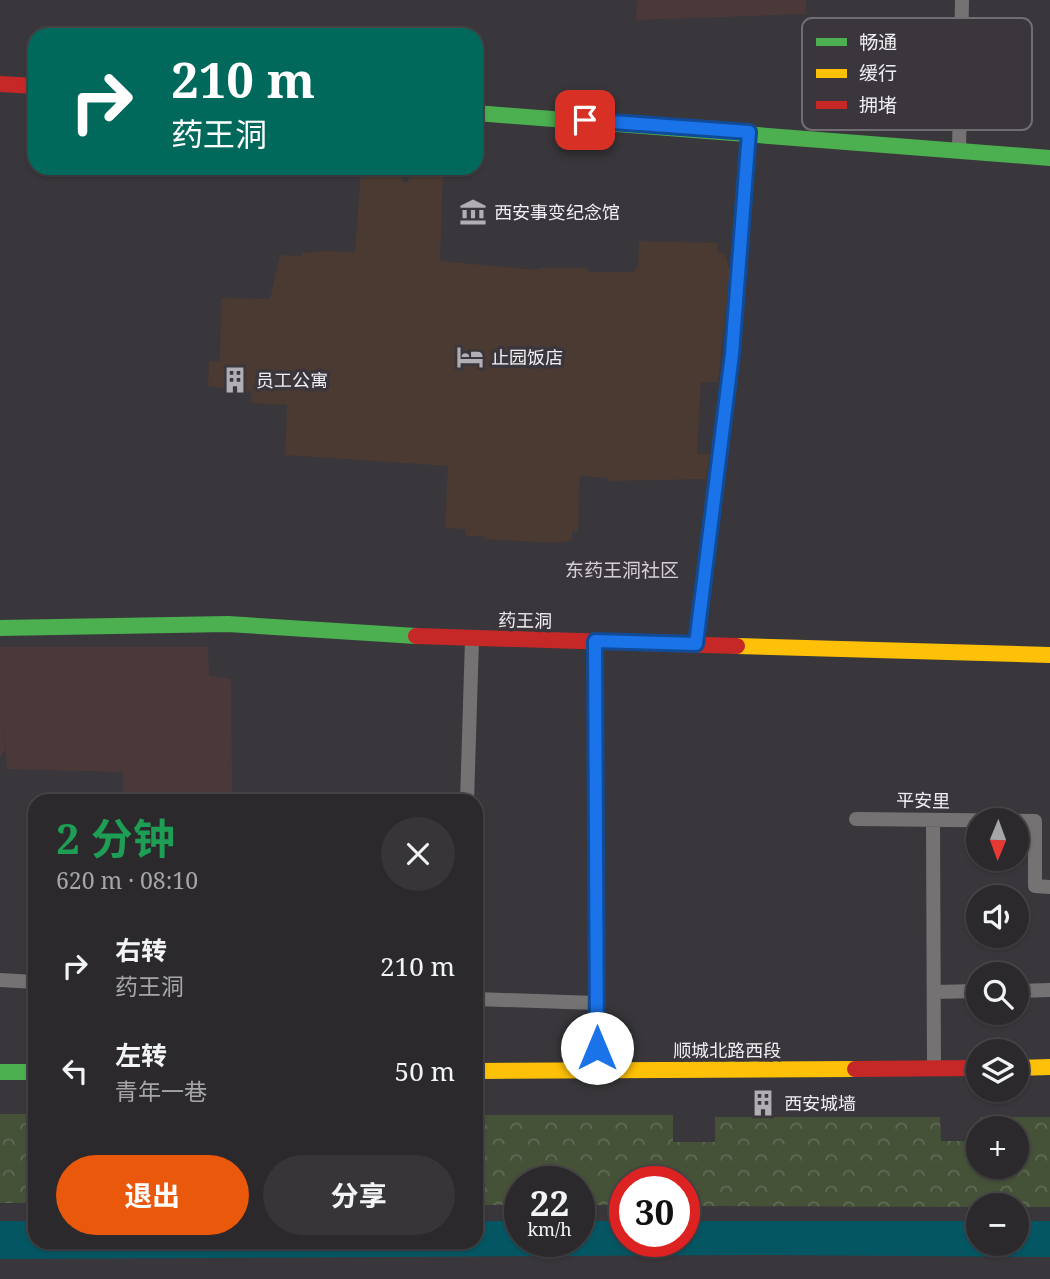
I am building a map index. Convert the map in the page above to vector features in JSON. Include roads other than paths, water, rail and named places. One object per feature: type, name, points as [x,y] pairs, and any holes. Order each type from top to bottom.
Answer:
[{"type":"street","points":[[962,0],[962,18]]},
{"type":"street","points":[[0,83],[28,85]]},
{"type":"street","points":[[483,113],[749,132],[1050,158]]},
{"type":"street","points":[[959,130],[959,149]]},
{"type":"street","points":[[696,644],[732,354],[749,132]]},
{"type":"street","name":"药王洞","points":[[0,628],[228,624],[472,639],[1050,655]]},
{"type":"street","points":[[467,794],[472,639]]},
{"type":"street","points":[[595,641],[597,1071]]},
{"type":"street","name":"平安里","points":[[856,818],[1035,821],[1035,887],[1050,887]]},
{"type":"street","points":[[933,820],[934,1068]]},
{"type":"street","points":[[0,980],[28,982]]},
{"type":"street","points":[[1029,991],[1050,990]]},
{"type":"street","points":[[934,992],[966,991]]},
{"type":"street","points":[[483,999],[596,1003]]},
{"type":"street","name":"顺城北路西段","points":[[483,1071],[966,1068]]},
{"type":"street","points":[[1029,1068],[1050,1068]]},
{"type":"street","points":[[0,1072],[28,1072]]},
{"type":"water","points":[[0,1221],[28,1221],[28,1249],[483,1249],[483,1221],[504,1221],[504,1256],[0,1259]]},
{"type":"water","points":[[595,1221],[609,1221],[609,1256],[595,1256]]},
{"type":"water","points":[[700,1221],[966,1221],[966,1256],[1029,1256],[1029,1221],[1050,1221],[1050,1257],[700,1255]]},
{"type":"place","name":"西安事变纪念馆","points":[[473,212]]},
{"type":"place","name":"止园饭店","points":[[470,357]]},
{"type":"place","name":"员工公寓","points":[[235,380]]},
{"type":"place","name":"西安城墙","points":[[763,1103]]},
{"type":"district","name":"东药王洞社区","points":[[622,570]]}]
